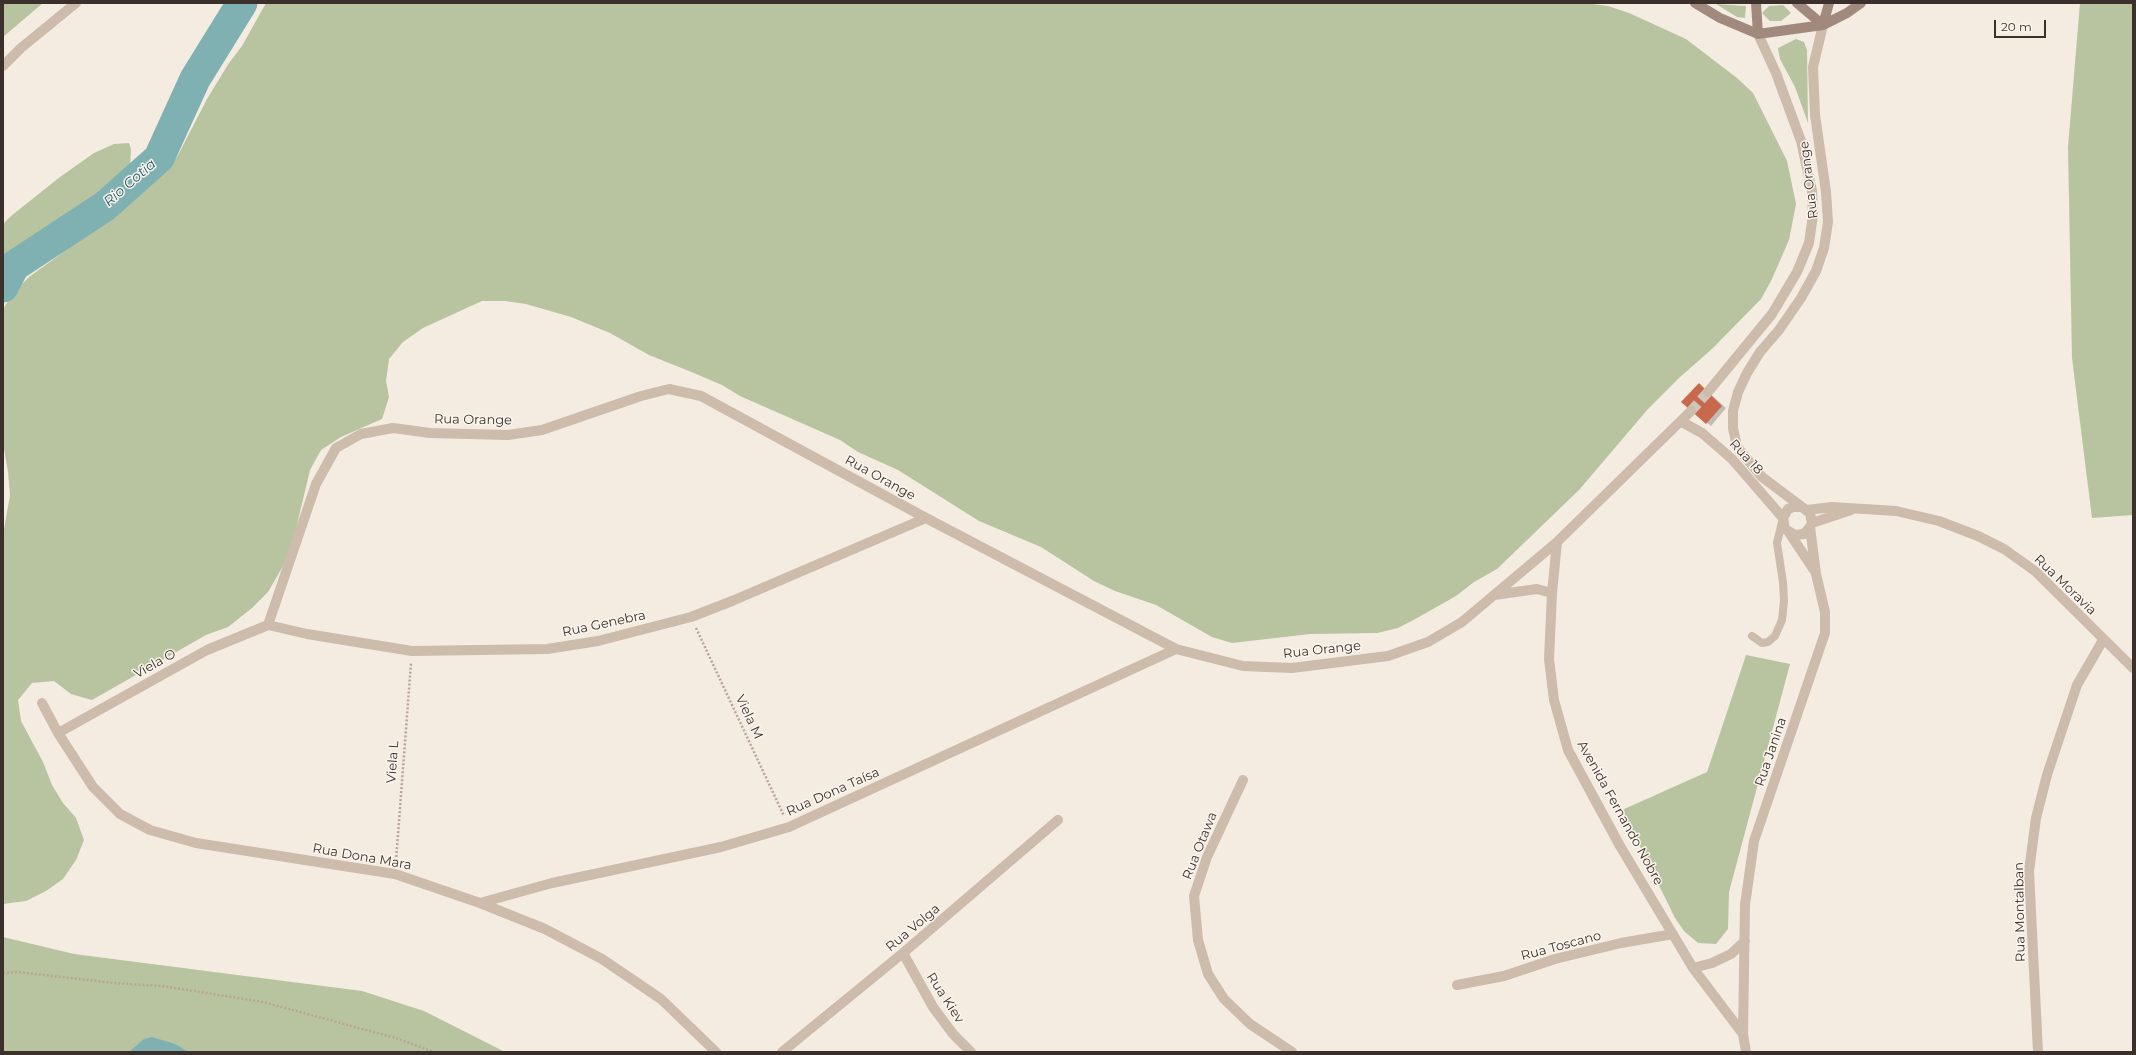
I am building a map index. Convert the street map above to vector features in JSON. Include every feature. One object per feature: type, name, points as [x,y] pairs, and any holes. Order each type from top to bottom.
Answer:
[{"type":"main road","points":[[1695,3],[1720,18],[1758,34],[1823,25],[1847,13],[1861,3]]},
{"type":"main road","points":[[1756,3],[1758,34]]},
{"type":"main road","points":[[1797,3],[1823,25]]},
{"type":"main road","points":[[1823,25],[1829,3]]},
{"type":"street","points":[[3,66],[21,48],[76,3]]},
{"type":"street","name":"Rua Orange","points":[[1733,428],[1733,411],[1738,392],[1747,373],[1760,352],[1801,298],[1816,271],[1824,248],[1828,222],[1826,192],[1815,115],[1813,67],[1823,25]]},
{"type":"street","name":"Rua Orange","points":[[1708,392],[1772,314],[1797,272],[1810,236],[1813,215],[1812,191],[1801,141],[1776,73],[1758,34]]},
{"type":"street","name":"Rua Orange","points":[[268,625],[316,484],[336,448],[361,434],[393,428],[430,432],[508,435],[542,430],[642,396],[669,390],[701,396],[926,518],[1176,649],[1243,666],[1285,668],[1388,656],[1428,642],[1462,622],[1558,542]]},
{"type":"street","points":[[1558,542],[1691,412]]},
{"type":"street","name":"Rua 18","points":[[1682,422],[1702,433],[1732,459],[1783,520]]},
{"type":"street","name":"Rua 18","points":[[1733,428],[1737,447],[1762,477],[1804,508]]},
{"type":"street","points":[[1792,507],[1804,508],[1810,513],[1811,525],[1804,534],[1790,534],[1785,529],[1783,520],[1788,509],[1792,507]]},
{"type":"street","name":"Rua Moravia","points":[[1804,508],[1896,511],[1939,521],[1978,536],[2004,549],[2035,571],[2103,640],[2133,668]]},
{"type":"street","name":"Rua Moravia","points":[[1811,525],[1855,509]]},
{"type":"street","name":"Rua Genebra","points":[[268,625],[307,634],[412,651],[547,649],[598,641],[691,617],[926,518]]},
{"type":"street","name":"Rua Janina","points":[[1743,1034],[1745,905],[1754,841],[1825,633],[1826,612],[1816,574],[1811,525]]},
{"type":"street","name":"Rua Janina","points":[[1790,534],[1816,574]]},
{"type":"street","name":"Avenida Fernando Nobre","points":[[1558,542],[1552,593],[1549,659],[1554,700],[1568,750],[1620,846],[1693,968],[1743,1034],[1746,1052]]},
{"type":"street","points":[[1492,596],[1537,589],[1552,593]]},
{"type":"street","name":"Viela O","points":[[58,733],[207,650],[268,625]]},
{"type":"street","name":"Rua Montalban","points":[[2038,1052],[2029,872],[2036,818],[2047,775],[2077,685],[2103,640]]},
{"type":"street","name":"Rua Dona Taísa","points":[[480,903],[552,883],[721,847],[789,827],[1176,649]]},
{"type":"street","name":"Rua Dona Mara","points":[[42,703],[58,733],[93,787],[120,814],[150,830],[196,843],[395,874],[480,903],[545,929],[602,959],[661,999],[716,1052]]},
{"type":"street","name":"Rua Otawa","points":[[1243,780],[1206,857],[1194,896],[1198,940],[1208,974],[1224,999],[1250,1024],[1292,1052]]},
{"type":"street","name":"Rua Volga","points":[[782,1052],[903,954],[1058,820]]},
{"type":"street","name":"Rua Toscano","points":[[1457,985],[1504,976],[1555,959],[1613,945],[1673,934]]},
{"type":"street","points":[[1693,968],[1731,954],[1745,941]]},
{"type":"street","name":"Rua Kiev","points":[[903,954],[933,1007],[953,1034],[971,1052]]},
{"type":"lane","points":[[1752,636],[1762,643],[1768,642],[1775,636],[1782,620],[1784,601],[1783,582],[1777,543],[1783,520]]},
{"type":"path","name":"Viela M","points":[[691,617],[789,827]]},
{"type":"path","name":"Viela L","points":[[395,874],[412,651]]},
{"type":"path","points":[[3,973],[18,972],[114,983],[162,986],[263,1002],[396,1038],[434,1052]]},
{"type":"green space","points":[[3,3],[43,3],[3,37]]},
{"type":"green space","points":[[266,3],[1585,3],[1608,6],[1629,13],[1686,39],[1737,78],[1753,93],[1787,161],[1796,204],[1789,240],[1771,281],[1761,299],[1713,348],[1679,378],[1648,409],[1579,490],[1497,569],[1474,582],[1456,596],[1417,618],[1398,628],[1377,633],[1310,634],[1232,643],[1212,637],[1156,605],[1115,591],[1094,581],[1041,547],[979,521],[898,470],[858,452],[840,440],[740,396],[722,385],[649,355],[610,333],[571,317],[526,304],[505,301],[482,301],[423,328],[403,342],[389,359],[386,381],[389,397],[382,419],[341,437],[321,450],[310,470],[290,554],[268,592],[252,608],[228,627],[206,635],[92,700],[71,694],[54,681],[32,683],[18,700],[21,721],[43,762],[52,785],[63,803],[76,818],[84,840],[76,860],[63,879],[46,891],[26,901],[3,904],[3,535],[10,495],[3,443],[3,309],[14,292],[29,277],[80,240],[129,197],[162,172],[177,157],[207,99],[229,63],[242,46]]},
{"type":"green space","points":[[2080,3],[2133,3],[2133,515],[2092,518],[2072,358],[2068,147]]},
{"type":"green space","points":[[1716,4],[1746,6],[1745,18],[1737,17]]},
{"type":"green space","points":[[1783,5],[1791,13],[1781,21],[1770,21],[1762,13],[1769,6]]},
{"type":"green space","points":[[1796,39],[1804,42],[1807,50],[1808,123],[1795,87],[1780,59],[1778,48]]},
{"type":"green space","points":[[129,143],[131,149],[130,170],[115,187],[99,202],[62,226],[23,246],[3,265],[3,224],[11,216],[60,177],[94,153],[114,144]]},
{"type":"green space","points":[[1746,655],[1790,664],[1729,892],[1728,929],[1716,944],[1698,943],[1684,931],[1675,918],[1622,810],[1707,772]]},
{"type":"green space","points":[[3,937],[74,954],[362,991],[424,1011],[505,1052],[3,1052]]},
{"type":"water","points":[[152,1037],[175,1044],[189,1052],[129,1052],[144,1039]]},
{"type":"building","points":[[1699,383],[1722,406],[1706,424],[1681,402]]},
{"type":"waterway","name":"Rio Cotia","points":[[3,287],[14,266],[105,206],[159,158],[195,79],[242,3]]},
{"type":"tunnel","points":[[1691,411],[1708,392]]}]
